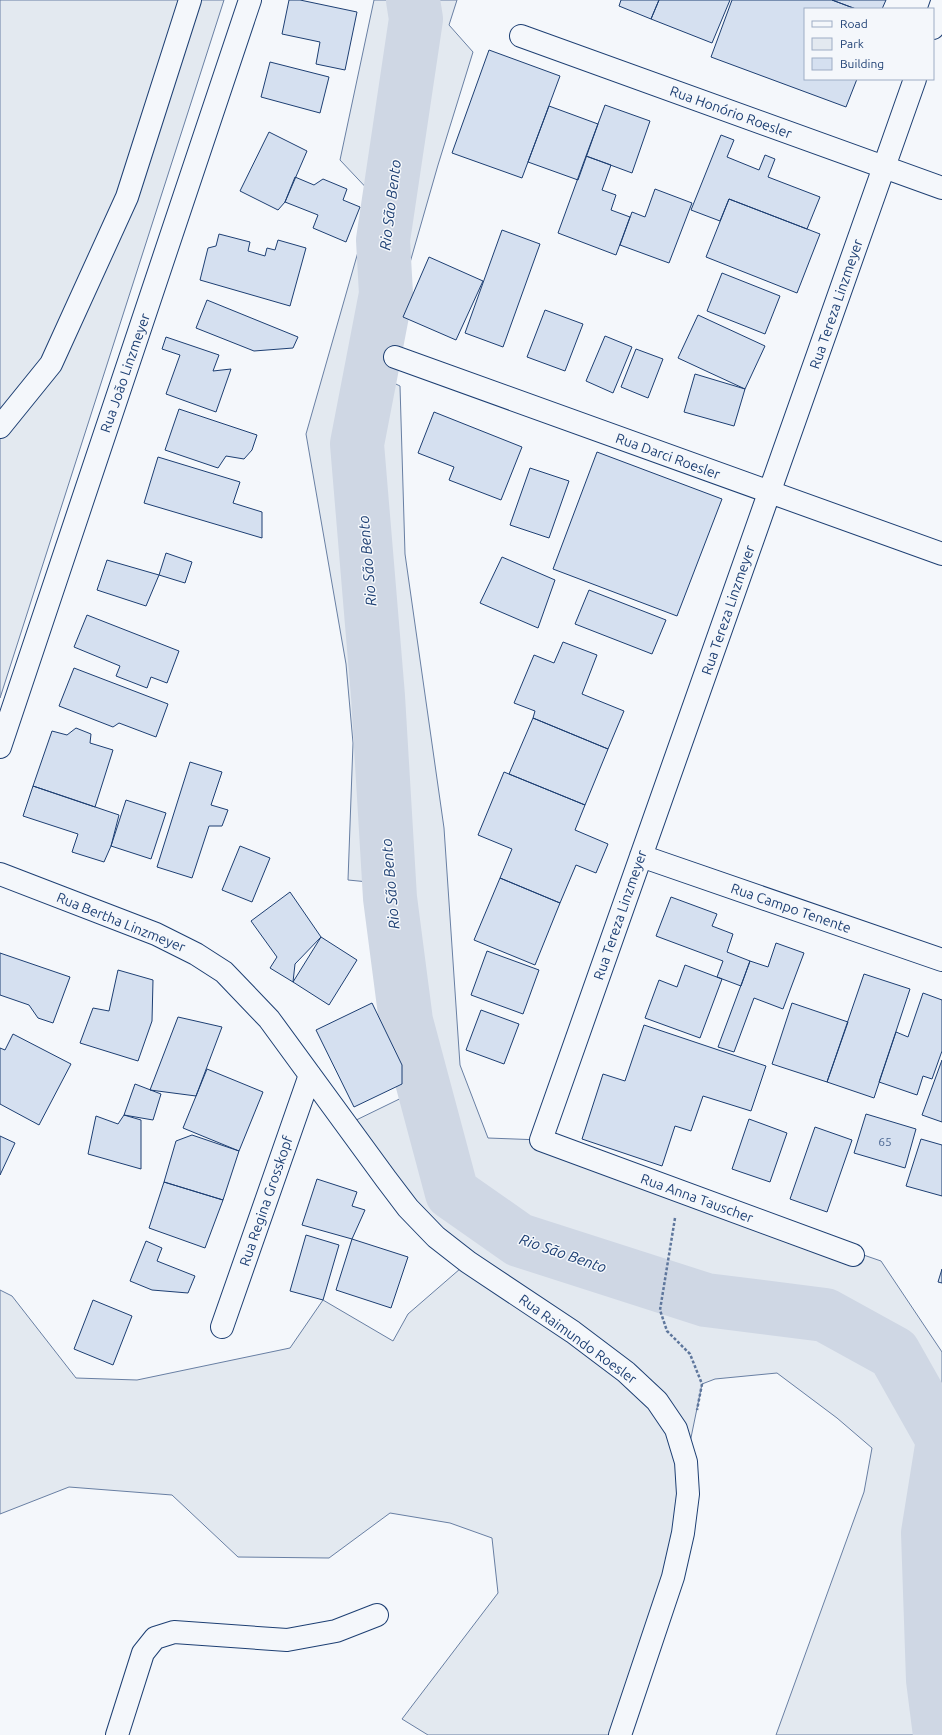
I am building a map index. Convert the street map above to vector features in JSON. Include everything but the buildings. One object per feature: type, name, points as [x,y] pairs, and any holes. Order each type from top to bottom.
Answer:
[{"type":"street","points":[[0,427],[51,364],[127,197],[190,0]]},
{"type":"street","name":"Rua João Linzmeyer","points":[[0,747],[250,0]]},
{"type":"street","points":[[934,25],[942,2]]},
{"type":"street","name":"Rua Honório Roesler","points":[[521,36],[942,188]]},
{"type":"street","name":"Rua Tereza Linzmeyer","points":[[541,1140],[915,80]]},
{"type":"street","name":"Rua Darci Roesler","points":[[395,357],[942,554]]},
{"type":"street","name":"Rua Campo Tenente","points":[[641,856],[942,960]]},
{"type":"street","name":"Rua Bertha Linzmeyer","points":[[0,874],[156,934],[196,954],[224,972],[248,995],[269,1019],[310,1075]]},
{"type":"street","name":"Rua Regina Grosskopf","points":[[222,1327],[310,1075]]},
{"type":"street","name":"Rua Raimundo Roesler","points":[[310,1075],[408,1208],[436,1237],[468,1262],[573,1332],[626,1372],[657,1401],[676,1428],[686,1462],[688,1494],[683,1533],[673,1577],[620,1735]]},
{"type":"street","name":"Rua Anna Tauscher","points":[[541,1140],[853,1255]]},
{"type":"street","points":[[118,1735],[143,1653],[155,1638],[174,1632],[287,1640],[336,1631],[377,1615]]},
{"type":"path","points":[[670,1248],[660,1310],[668,1331],[690,1354],[702,1384],[696,1416]]},
{"type":"green space","points":[[0,0],[224,0],[0,698]]},
{"type":"green space","points":[[374,0],[457,0],[449,25],[473,52],[438,165],[401,294],[386,295],[371,372],[400,386],[405,554],[444,828],[460,1065],[488,1138],[541,1140],[680,1192],[881,1261],[942,1352],[942,1735],[776,1735],[864,1492],[872,1448],[837,1418],[777,1373],[715,1379],[702,1384],[686,1462],[688,1494],[620,1735],[428,1735],[402,1719],[498,1593],[492,1538],[450,1523],[390,1513],[329,1558],[238,1557],[172,1495],[69,1487],[0,1514],[0,1290],[12,1296],[76,1378],[137,1380],[290,1348],[323,1300],[393,1341],[408,1314],[468,1262],[346,1125],[424,1087],[406,1021],[389,884],[348,880],[353,743],[346,664],[306,434],[374,196],[340,160]]},
{"type":"waterway","name":"Rio São Bento","points":[[413,0],[416,19],[383,240],[386,294],[357,444],[378,696],[390,898],[406,1021],[452,1193],[519,1240],[706,1300],[825,1315],[894,1353],[942,1438]]},
{"type":"waterway","name":"Rio São Bento","points":[[940,1735],[933,1680],[928,1533],[942,1446]]}]
